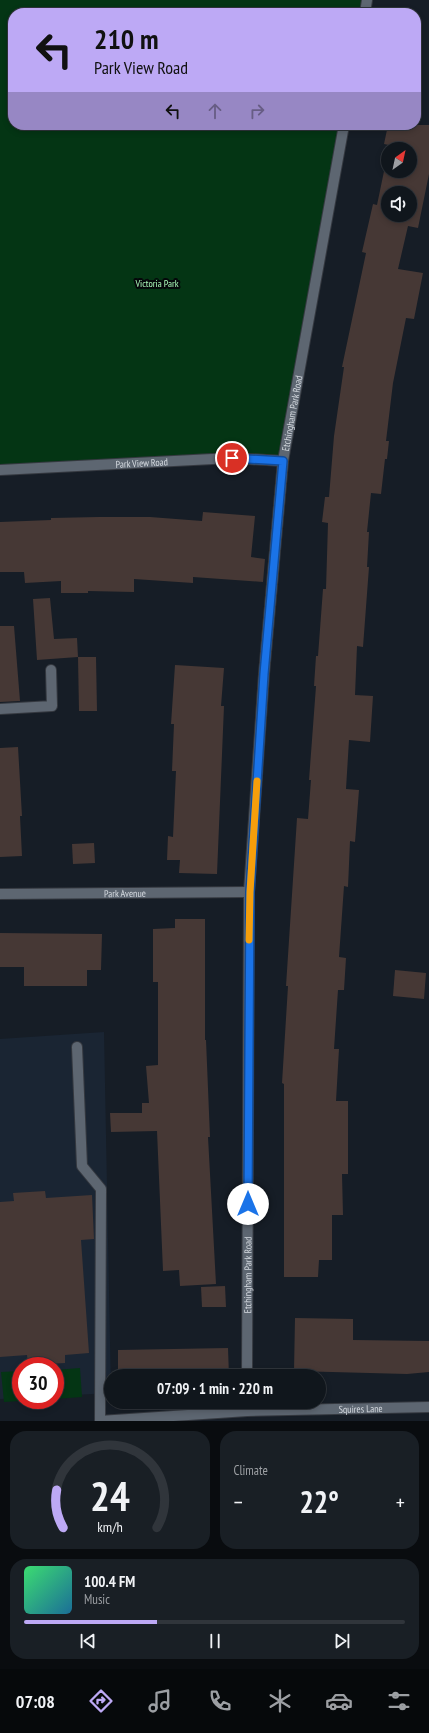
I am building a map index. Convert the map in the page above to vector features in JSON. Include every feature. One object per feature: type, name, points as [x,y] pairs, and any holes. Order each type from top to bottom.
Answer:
[{"type":"street","name":"Etchingham Park Road","points":[[247,1369],[250,892],[264,674],[283,461],[343,130]]},
{"type":"street","name":"Park View Road","points":[[0,470],[232,458],[283,461]]},
{"type":"street","points":[[0,709],[52,706],[52,670]]},
{"type":"street","name":"Park Avenue","points":[[0,894],[250,892]]},
{"type":"street","points":[[77,1047],[82,1166],[101,1189],[100,1421]]},
{"type":"street","name":"Squires Lane","points":[[326,1406],[429,1407]]},
{"type":"street","name":"Squires Lane","points":[[100,1421],[198,1418],[235,1409]]},
{"type":"shaded area","points":[[104,1032],[111,1369],[104,1369],[104,1393],[64,1396],[64,1357],[12,1357],[12,1398],[0,1399],[0,1039]]},
{"type":"green space","name":"Victoria Park","points":[[0,0],[368,0],[366,8],[8,8],[8,130],[344,130],[283,461],[0,470]]},
{"type":"green space","points":[[80,1368],[82,1397],[64,1398],[64,1369]]},
{"type":"green space","points":[[12,1371],[12,1402],[4,1402],[1,1372]]},
{"type":"building","points":[[421,125],[429,125],[429,174],[418,228],[408,226],[398,269],[423,273],[414,319],[406,318],[393,383],[386,441],[389,441],[387,459],[385,459],[381,494],[371,493],[367,532],[369,532],[367,567],[369,567],[363,647],[357,646],[355,695],[373,696],[370,742],[349,740],[346,789],[359,790],[355,842],[350,841],[348,887],[344,886],[339,957],[346,958],[344,990],[338,990],[334,1049],[339,1049],[336,1101],[348,1101],[348,1174],[342,1174],[343,1215],[332,1215],[332,1260],[319,1260],[318,1277],[284,1277],[284,1084],[282,1083],[288,986],[286,986],[297,818],[308,819],[311,780],[309,780],[316,686],[314,686],[316,656],[318,656],[323,589],[326,589],[328,523],[322,522],[325,497],[329,497],[334,436],[344,367],[342,367],[366,253],[362,252],[373,204],[377,205],[383,178],[417,178],[417,142],[384,142],[387,130],[421,130]]},
{"type":"building","points":[[203,512],[255,516],[251,557],[265,559],[263,582],[193,577],[193,583],[134,579],[134,592],[88,591],[88,593],[61,593],[61,581],[25,583],[24,572],[0,572],[0,522],[51,520],[51,518],[99,517],[150,517],[202,521]]},
{"type":"building","points":[[50,598],[54,639],[77,638],[78,657],[37,660],[33,599]]},
{"type":"building","points":[[0,626],[14,626],[20,701],[0,702]]},
{"type":"building","points":[[78,657],[96,657],[97,711],[79,711]]},
{"type":"building","points":[[175,665],[224,668],[221,706],[224,706],[217,874],[179,873],[180,860],[167,860],[168,836],[173,837],[176,771],[172,771],[174,724],[171,724]]},
{"type":"building","points":[[18,747],[22,816],[20,816],[22,856],[0,857],[0,748]]},
{"type":"building","points":[[94,843],[95,863],[73,864],[72,844]]},
{"type":"building","points":[[175,919],[205,919],[205,1040],[210,1137],[208,1137],[216,1284],[180,1286],[179,1270],[163,1271],[157,1131],[111,1132],[110,1113],[142,1113],[142,1103],[149,1103],[146,1066],[158,1065],[158,982],[153,982],[153,929],[175,928]]},
{"type":"building","points":[[0,933],[102,934],[101,970],[87,970],[87,986],[24,986],[24,967],[0,967]]},
{"type":"building","points":[[395,970],[426,973],[424,999],[393,996]]},
{"type":"building","points":[[45,1191],[46,1198],[92,1195],[94,1239],[81,1240],[89,1353],[65,1355],[65,1363],[64,1357],[27,1357],[27,1355],[0,1357],[0,1202],[14,1201],[13,1193]]},
{"type":"building","points":[[225,1286],[226,1307],[202,1307],[201,1287]]},
{"type":"building","points":[[295,1318],[353,1319],[353,1340],[429,1341],[429,1372],[407,1374],[326,1372],[326,1369],[294,1369]]},
{"type":"building","points":[[228,1348],[229,1369],[118,1369],[118,1350]]},
{"type":"slow traffic","points":[[249,940],[250,892],[257,781]]},
{"type":"route","points":[[232,458],[283,461],[264,674],[250,892],[248,1204]]}]
